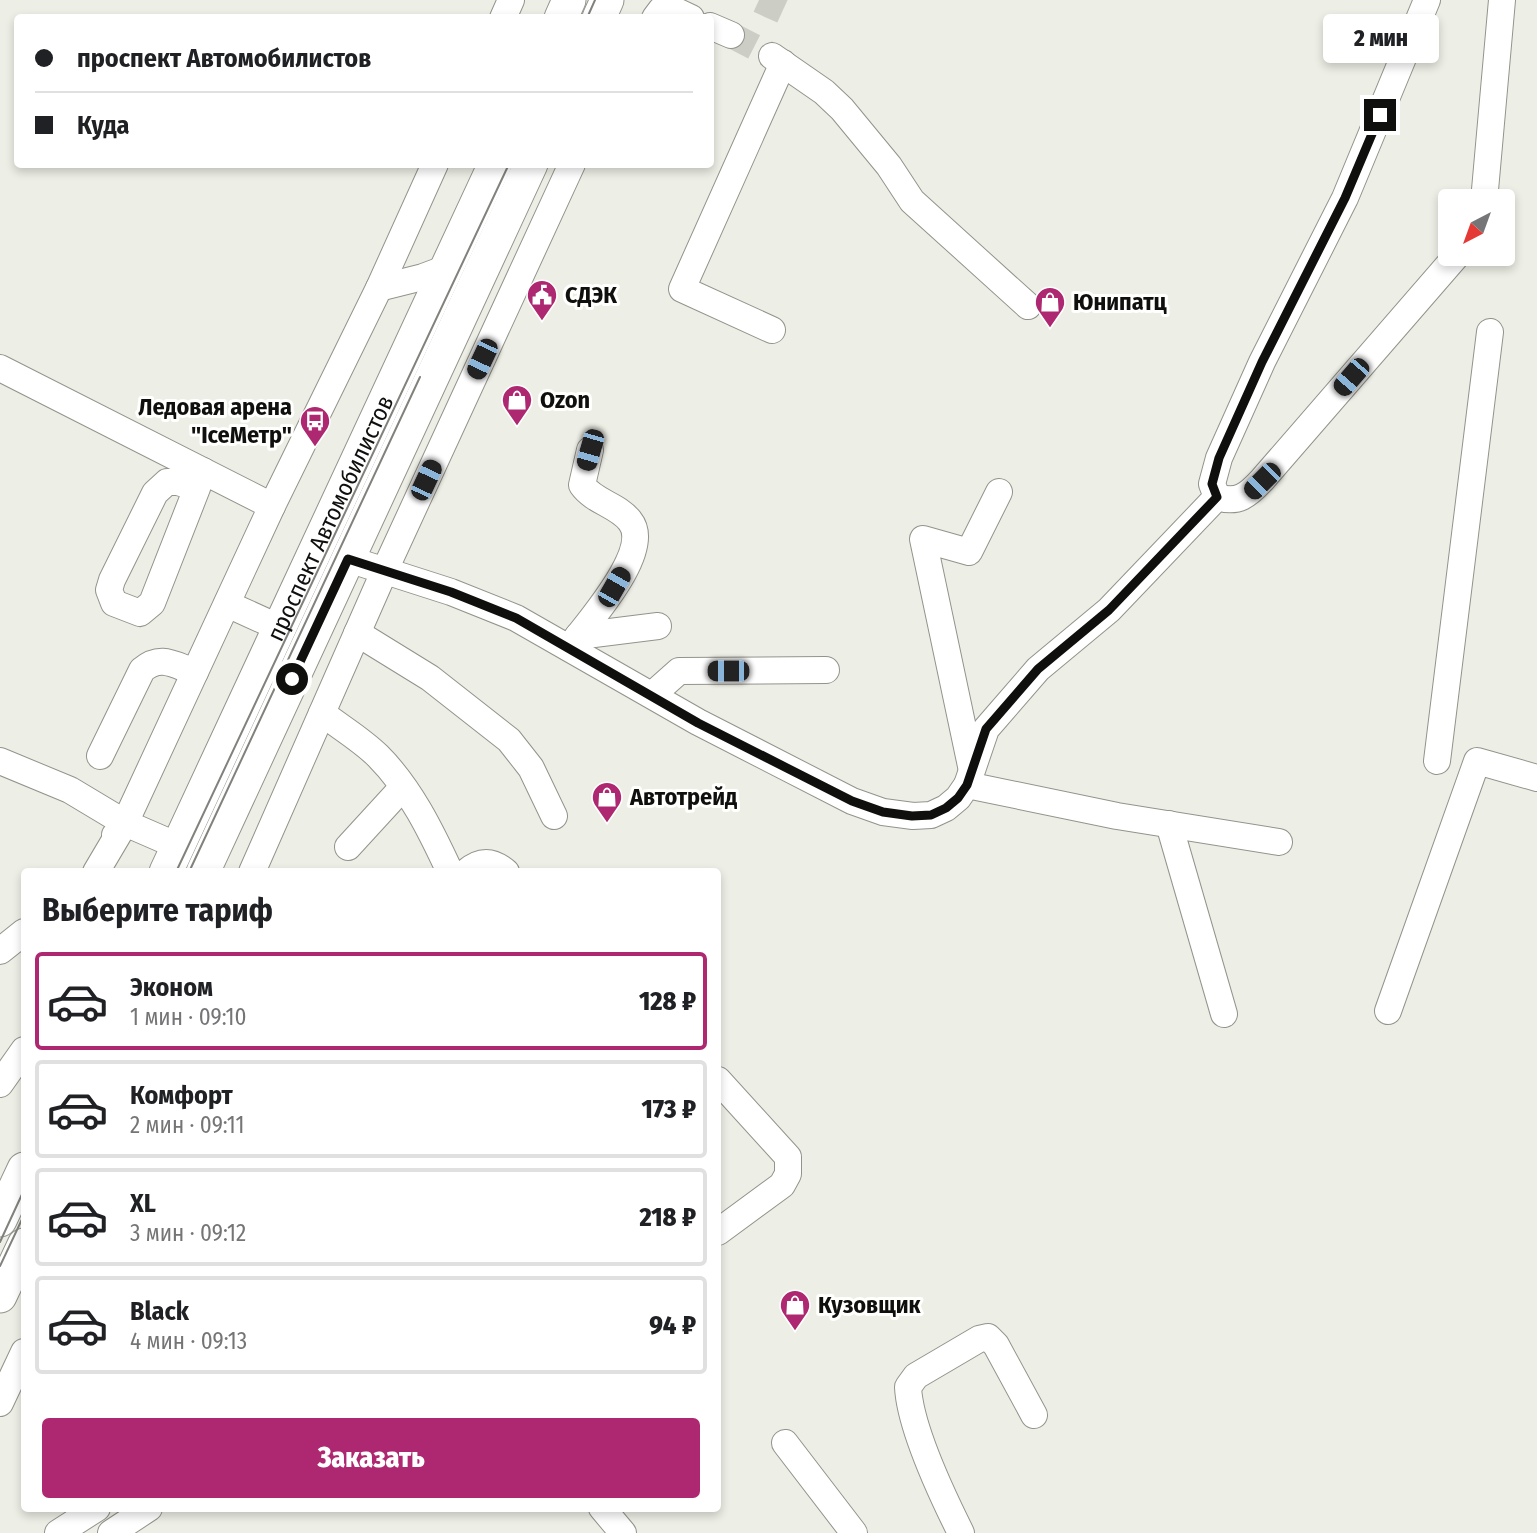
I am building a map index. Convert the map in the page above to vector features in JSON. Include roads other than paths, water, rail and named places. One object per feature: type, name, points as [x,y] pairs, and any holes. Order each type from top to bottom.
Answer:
[{"type":"main road","name":"проспект Автомобилистов","points":[[172,859],[493,168]]},
{"type":"main road","name":"проспект Автомобилистов","points":[[205,868],[530,168]]},
{"type":"main road","points":[[0,1220],[21,1175]]},
{"type":"main road","points":[[0,1296],[21,1251]]},
{"type":"street","points":[[1217,497],[1212,484],[1219,458],[1262,362],[1345,198],[1427,0]]},
{"type":"street","points":[[1485,189],[1502,0]]},
{"type":"street","points":[[658,14],[661,10],[670,8],[683,14]]},
{"type":"street","points":[[772,330],[682,289],[778,60],[842,108],[889,166],[912,201],[1028,306]]},
{"type":"street","points":[[98,868],[125,823],[433,168]]},
{"type":"street","points":[[254,868],[384,572],[570,168]]},
{"type":"street","points":[[1217,497],[1228,500],[1240,498],[1262,481],[1448,266]]},
{"type":"street","points":[[379,288],[424,277],[447,268]]},
{"type":"street","points":[[1437,761],[1490,331]]},
{"type":"street","points":[[0,369],[200,480],[272,506]]},
{"type":"street","points":[[573,642],[605,604],[633,550],[636,532],[631,521],[587,492],[582,485],[590,450]]},
{"type":"street","points":[[200,480],[152,603],[140,613],[114,603],[109,590],[112,580],[155,493],[167,482],[200,480]]},
{"type":"street","points":[[969,776],[923,539],[970,552],[999,492]]},
{"type":"street","points":[[348,559],[451,592],[573,642],[698,723],[852,801],[883,812],[912,816],[931,815],[958,798],[986,729],[1038,669],[1109,610],[1217,497]]},
{"type":"street","points":[[227,604],[280,628]]},
{"type":"street","points":[[573,642],[659,626]]},
{"type":"street","points":[[357,632],[430,678],[509,740],[531,768],[554,816]]},
{"type":"street","points":[[100,756],[142,670],[152,662],[160,660],[195,672]]},
{"type":"street","points":[[652,695],[678,671],[826,670]]},
{"type":"street","points":[[322,713],[376,754],[403,787],[426,823],[448,868]]},
{"type":"street","points":[[0,761],[70,790],[125,823],[172,859]]},
{"type":"street","points":[[1388,1011],[1477,761],[1537,778]]},
{"type":"street","points":[[969,776],[1117,816],[1279,842]]},
{"type":"street","points":[[348,846],[403,787]]},
{"type":"street","points":[[87,868],[125,823]]},
{"type":"street","points":[[1169,824],[1224,1014]]},
{"type":"street","points":[[471,868],[484,862],[501,868]]},
{"type":"street","points":[[0,951],[21,934]]},
{"type":"street","points":[[0,1084],[21,1054]]},
{"type":"street","points":[[721,1083],[788,1157],[788,1174],[782,1185],[721,1230]]},
{"type":"street","points":[[961,1533],[945,1501],[909,1406],[908,1387],[916,1376],[979,1339],[988,1338],[996,1345],[1034,1415]]},
{"type":"street","points":[[0,1404],[21,1358]]},
{"type":"street","points":[[785,1443],[855,1533]]},
{"type":"street","points":[[58,1533],[91,1512]]},
{"type":"street","points":[[111,1533],[143,1512]]},
{"type":"street","points":[[606,1512],[624,1533]]},
{"type":"tunnel","points":[[759,0],[792,15]]},
{"type":"tunnel","points":[[731,35],[772,56]]},
{"type":"tram line","points":[[589,14],[595,0]]},
{"type":"tram line","points":[[178,868],[507,168]]},
{"type":"tram line","points":[[191,868],[420,377]]},
{"type":"tram line","points":[[0,1242],[21,1196]]},
{"type":"tram line","points":[[0,1266],[21,1221]]},
{"type":"place","name":"СДЭК","points":[[542,322]]},
{"type":"place","name":"Юнипатц","points":[[1050,329]]},
{"type":"place","name":"Ozon","points":[[517,427]]},
{"type":"place","name":"Ледовая арена \"IceМетр\"","points":[[315,448]]},
{"type":"place","name":"Автотрейд","points":[[607,824]]},
{"type":"place","name":"Кузовщик","points":[[795,1332]]}]
